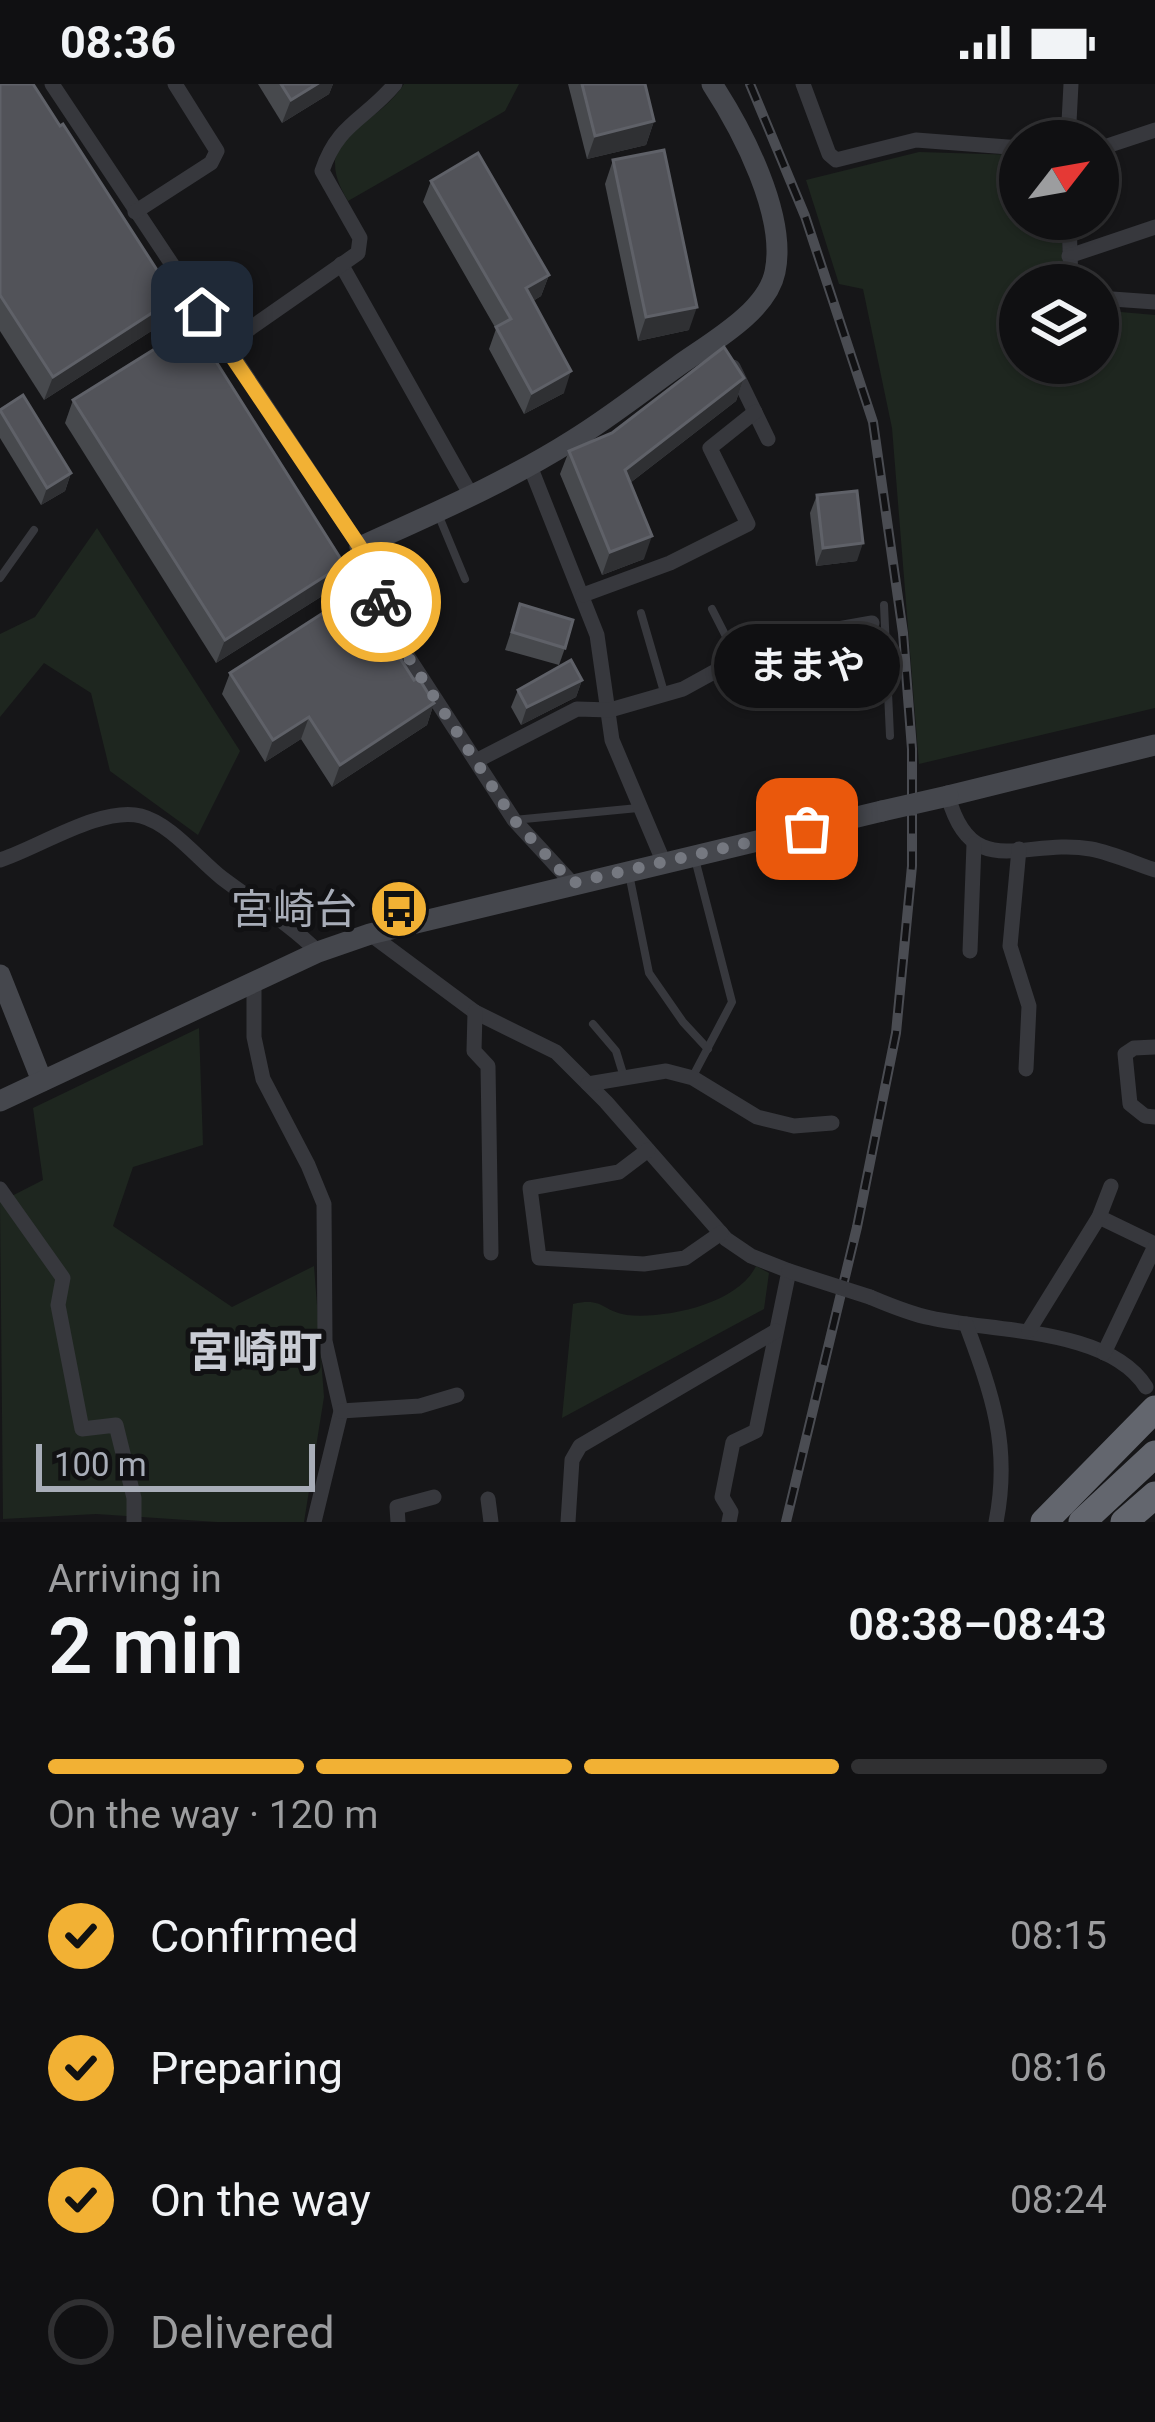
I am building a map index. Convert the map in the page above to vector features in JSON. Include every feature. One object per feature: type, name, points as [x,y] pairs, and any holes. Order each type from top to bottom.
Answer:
[{"type":"highway","points":[[1044,1522],[1152,1397]]},
{"type":"highway","points":[[1082,1522],[1155,1454]]},
{"type":"highway","points":[[1124,1522],[1155,1495]]},
{"type":"street","points":[[52,84],[360,547],[388,626],[514,820],[572,883]]},
{"type":"street","points":[[135,212],[211,163],[218,151],[175,84]]},
{"type":"street","points":[[224,346],[358,253],[361,238],[322,171],[340,132],[379,103],[395,84]]},
{"type":"street","points":[[360,547],[472,497],[575,439],[718,337],[761,299],[775,277],[777,233],[738,123],[712,84]]},
{"type":"street","points":[[803,84],[829,154],[836,160],[916,140],[999,146]]},
{"type":"street","points":[[1069,120],[1071,84]]},
{"type":"street","points":[[1119,142],[1155,130]]},
{"type":"street","points":[[1069,256],[1155,227]]},
{"type":"street","points":[[1069,240],[1070,264]]},
{"type":"street","points":[[341,264],[472,497]]},
{"type":"street","points":[[1119,299],[1155,302]]},
{"type":"street","points":[[718,337],[768,439]]},
{"type":"street","points":[[583,595],[670,563],[748,524],[710,448],[755,412]]},
{"type":"street","points":[[530,466],[597,634],[612,740],[664,863]]},
{"type":"street","points":[[476,760],[578,709],[610,710],[683,689],[770,641],[872,622]]},
{"type":"street","points":[[0,1101],[318,952],[370,934],[1155,746]]},
{"type":"street","points":[[948,796],[960,831],[974,844],[992,850],[1089,849],[1155,870]]},
{"type":"street","points":[[0,860],[81,823],[138,815],[162,827],[318,952]]},
{"type":"street","points":[[970,951],[974,844]]},
{"type":"street","points":[[1019,849],[1010,946],[1029,1006],[1026,1069]]},
{"type":"street","points":[[370,934],[475,1012],[556,1052],[722,1233],[751,1256],[928,1318],[1029,1330],[1104,1354],[1134,1368],[1152,1397]]},
{"type":"street","points":[[1,980],[42,1081]]},
{"type":"street","points":[[254,982],[254,1037],[263,1079],[324,1204],[326,1341],[341,1411],[314,1522]]},
{"type":"street","points":[[475,1012],[474,1052],[488,1066],[490,1253]]},
{"type":"street","points":[[1155,1047],[1125,1054],[1130,1104],[1144,1116],[1155,1117]]},
{"type":"street","points":[[588,1084],[666,1071],[693,1078],[757,1117],[794,1126],[832,1123]]},
{"type":"street","points":[[648,1150],[619,1172],[530,1188],[539,1258],[644,1264],[685,1258],[722,1233]]},
{"type":"street","points":[[1029,1330],[1099,1217],[1112,1186]]},
{"type":"street","points":[[0,1189],[63,1278],[58,1305],[82,1429],[116,1426],[134,1498],[134,1522]]},
{"type":"street","points":[[1099,1217],[1155,1245],[1104,1354]]},
{"type":"street","points":[[729,1522],[731,1512],[722,1496],[734,1442],[756,1431],[789,1270]]},
{"type":"street","points":[[966,1324],[996,1403],[1003,1455],[996,1522]]},
{"type":"street","points":[[568,1522],[572,1460],[580,1446],[776,1331]]},
{"type":"street","points":[[341,1411],[420,1406],[457,1395]]},
{"type":"street","points":[[398,1522],[397,1507],[434,1497]]},
{"type":"street","points":[[488,1499],[491,1522]]},
{"type":"lane","points":[[437,512],[465,579]]},
{"type":"lane","points":[[0,578],[34,530]]},
{"type":"lane","points":[[884,605],[890,736]]},
{"type":"lane","points":[[712,610],[738,660]]},
{"type":"lane","points":[[641,613],[664,693]]},
{"type":"lane","points":[[818,633],[863,677],[888,676]]},
{"type":"lane","points":[[514,820],[638,808]]},
{"type":"lane","points":[[693,1078],[732,1002],[694,856]]},
{"type":"lane","points":[[629,871],[649,974],[707,1049]]},
{"type":"lane","points":[[593,1024],[616,1051],[625,1078]]},
{"type":"shaded area","points":[[404,84],[519,84],[505,111],[348,201],[337,179],[335,161],[340,147]]},
{"type":"shaded area","points":[[919,152],[999,154],[999,240],[1062,240],[1063,264],[999,264],[999,384],[1119,384],[1119,312],[1155,315],[1155,708],[919,764],[892,428],[863,289],[839,284],[806,180]]},
{"type":"shaded area","points":[[97,528],[240,751],[198,835],[110,771],[91,693],[44,663],[0,717],[0,634],[35,617]]},
{"type":"shaded area","points":[[199,1028],[203,1145],[133,1167],[113,1226],[232,1307],[314,1266],[324,1397],[304,1522],[96,1514],[3,1519],[0,1202],[43,1180],[33,1108]]},
{"type":"shaded area","points":[[756,1266],[769,1273],[764,1309],[562,1418],[573,1304],[597,1303],[627,1315],[680,1311],[734,1290]]},
{"type":"building","points":[[0,84],[33,84],[175,298],[53,377],[0,295]]},
{"type":"building","points":[[281,84],[317,84],[291,100]]},
{"type":"building","points":[[582,84],[645,84],[654,121],[595,136]]},
{"type":"building","points":[[664,150],[697,307],[646,317],[613,160]]},
{"type":"building","points":[[478,153],[549,275],[526,288],[571,371],[532,393],[496,327],[511,319],[431,181]]},
{"type":"building","points":[[193,325],[344,564],[225,640],[73,400]]},
{"type":"building","points":[[724,347],[744,378],[625,470],[652,536],[610,552],[569,451],[612,433]]},
{"type":"building","points":[[23,395],[71,473],[47,488],[0,410]]},
{"type":"building","points":[[857,491],[863,543],[823,548],[817,495]]},
{"type":"building","points":[[357,591],[434,703],[340,765],[309,717],[273,740],[230,673]]},
{"type":"building","points":[[520,604],[573,620],[565,648],[512,632]]},
{"type":"building","points":[[571,660],[582,680],[527,707],[518,690]]},
{"type":"railway","points":[[750,84],[805,216],[873,422],[903,633],[912,749],[912,866],[896,1033],[857,1227],[786,1522]]},
{"type":"way so far","points":[[381,602],[388,626],[514,820],[572,883],[807,829]]},
{"type":"place","name":"ままや","points":[[807,829]]},
{"type":"place","name":"宮崎台","points":[[399,909]]},
{"type":"district","name":"宮崎町","points":[[255,1351]]},
{"type":"route","points":[[202,312],[360,547],[381,602]]}]
